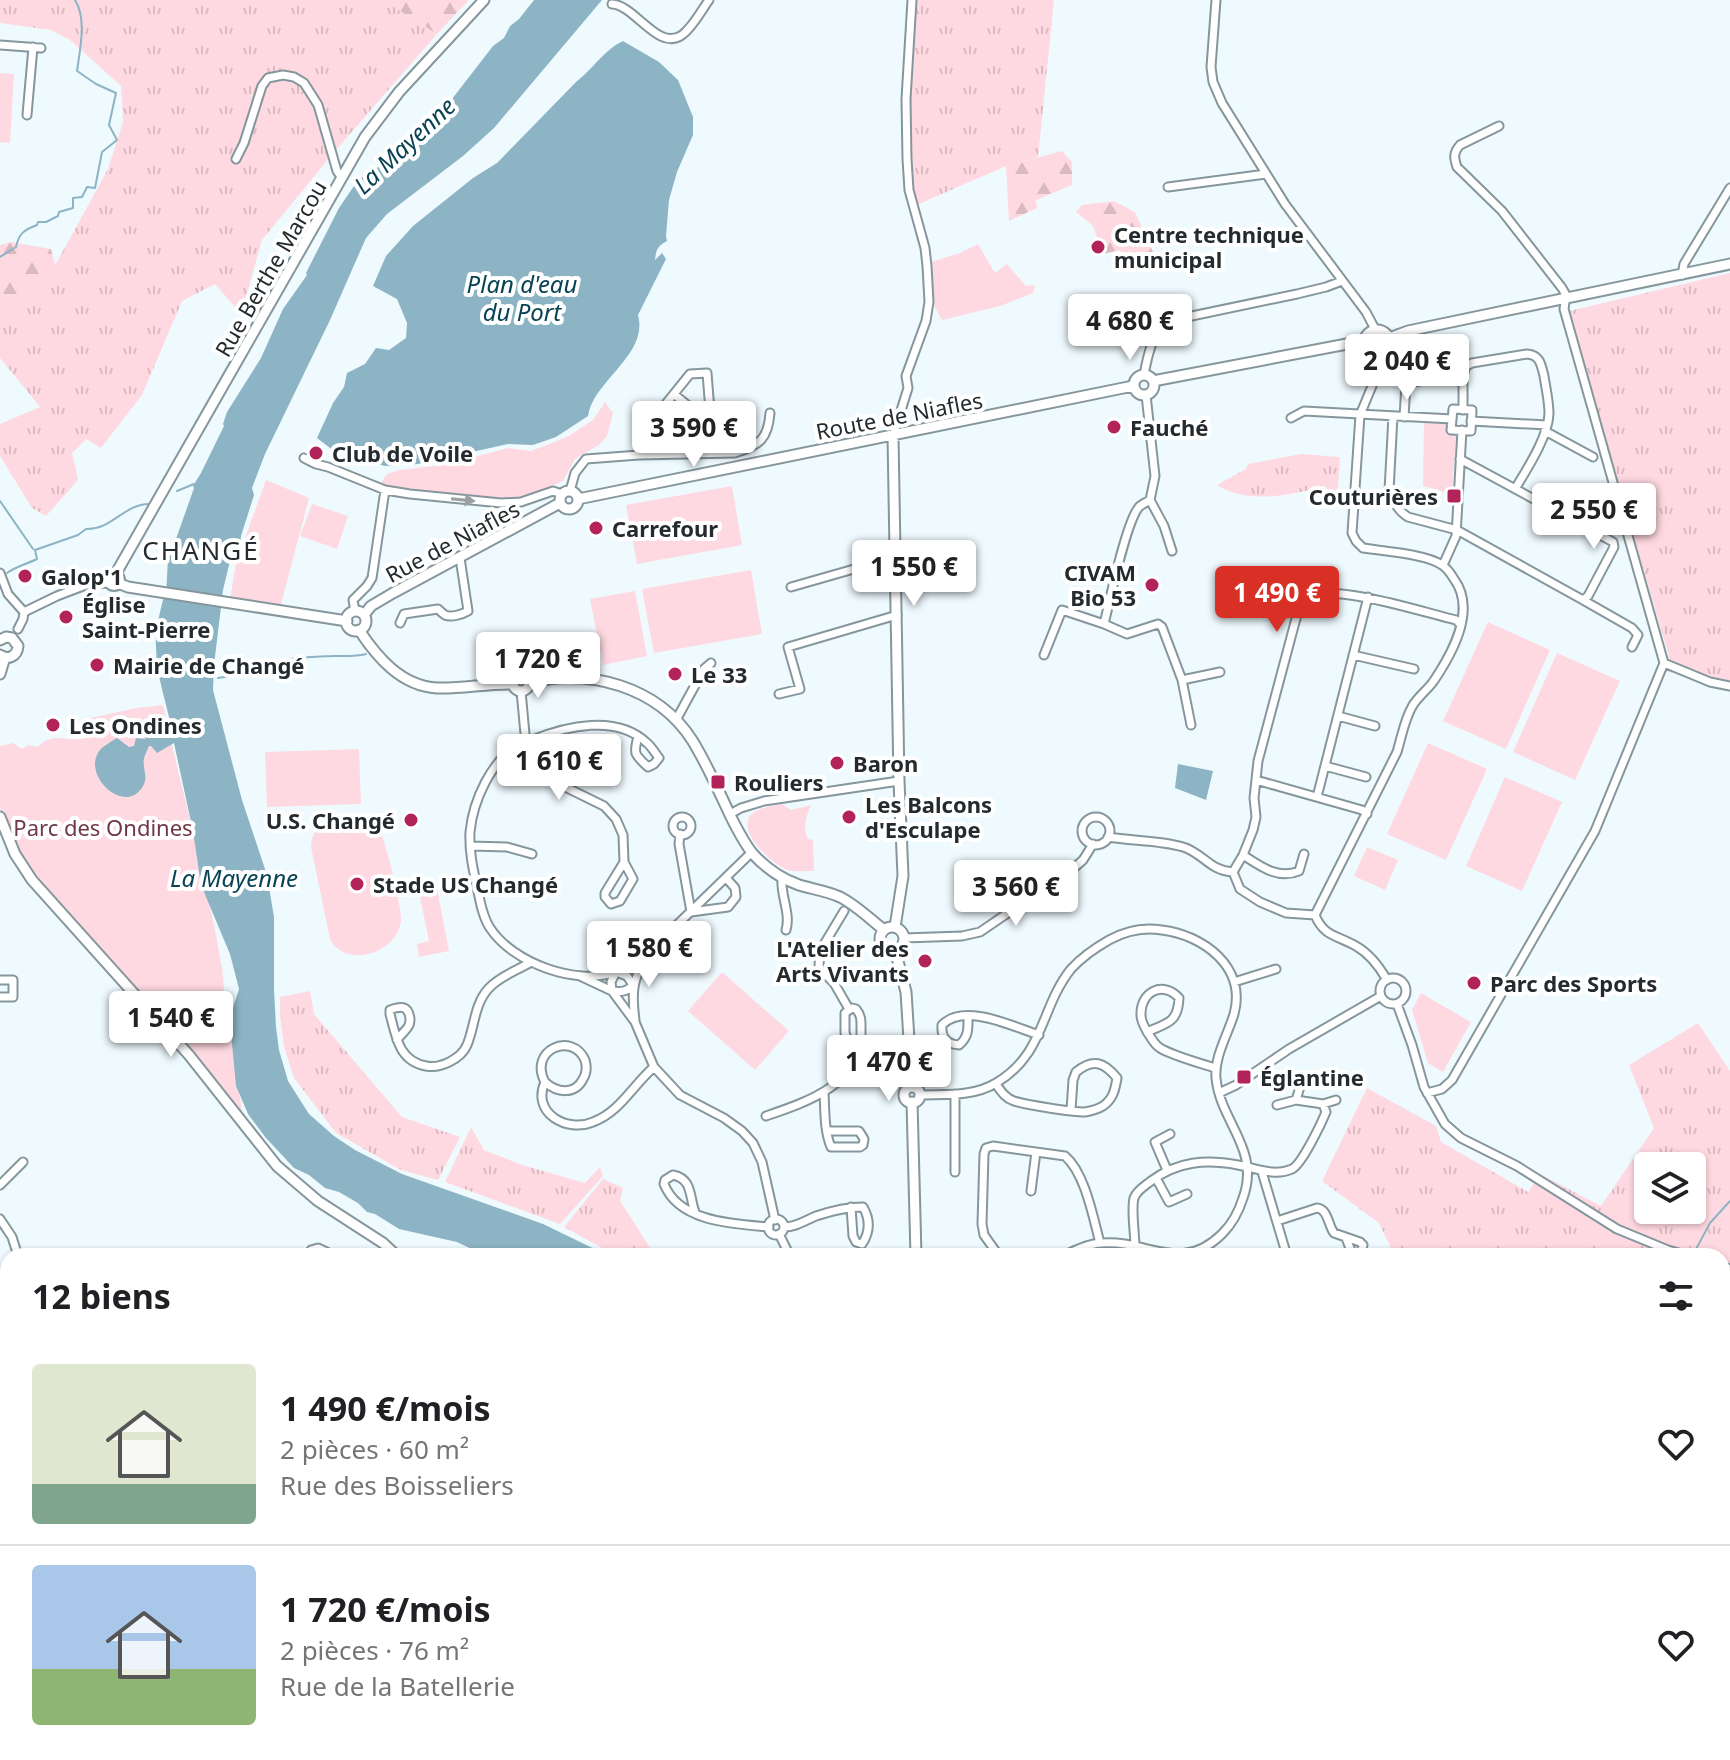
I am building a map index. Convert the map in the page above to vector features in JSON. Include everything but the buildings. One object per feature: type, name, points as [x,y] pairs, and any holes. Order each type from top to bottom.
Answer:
[{"type":"street","name":"Rue Berthe Marcou","points":[[114,580],[365,137],[399,92],[484,0]]},
{"type":"street","points":[[612,4],[624,6],[654,33],[669,39],[685,33],[709,0]]},
{"type":"street","points":[[895,927],[903,876],[893,436],[908,388],[906,376],[923,331],[929,302],[926,257],[909,190],[907,159],[906,99],[912,0]]},
{"type":"street","points":[[1216,0],[1211,67],[1213,82],[1222,103],[1308,237],[1366,312],[1376,331]]},
{"type":"street","points":[[0,45],[37,48],[27,115]]},
{"type":"street","points":[[236,159],[262,86],[275,75],[294,77],[304,83],[318,105],[337,171],[342,178]]},
{"type":"street","points":[[1427,1093],[1442,1089],[1452,1080],[1595,831],[1664,663],[1564,309],[1564,291],[1502,211],[1457,167],[1454,159],[1455,150],[1460,145],[1499,126]]},
{"type":"street","points":[[1168,187],[1266,174]]},
{"type":"street","points":[[1682,275],[1684,264],[1730,188]]},
{"type":"street","points":[[1389,338],[1408,331],[1730,264]]},
{"type":"street","points":[[1342,281],[1297,294],[1163,322],[1153,342],[1149,378],[1153,390],[1146,395],[1137,394],[1133,386],[1138,377],[1149,378],[1365,343]]},
{"type":"street","points":[[1376,331],[1384,332],[1389,338],[1390,347],[1385,354],[1376,356],[1369,353],[1365,343],[1367,336],[1376,331]]},
{"type":"street","points":[[1463,410],[1466,366],[1527,354],[1534,355],[1541,362],[1549,416],[1541,442],[1515,489]]},
{"type":"street","points":[[1315,915],[1397,752],[1411,710],[1446,661],[1458,634],[1464,602],[1462,592],[1443,565],[1430,559],[1363,548],[1352,533],[1360,415],[1372,386],[1376,356]]},
{"type":"street","points":[[639,455],[639,437],[690,374],[707,373],[710,411],[697,413],[675,395]]},
{"type":"street","points":[[1404,417],[1406,384],[1447,375]]},
{"type":"street","name":"Route de Niafles","points":[[564,496],[564,508],[570,510],[578,499],[1133,386]]},
{"type":"street","points":[[1146,395],[1155,476],[1150,500],[1164,526],[1172,551]]},
{"type":"street","points":[[1453,409],[1463,410],[1472,410],[1471,431],[1451,430],[1453,409]]},
{"type":"street","points":[[1291,418],[1304,411],[1452,419]]},
{"type":"street","points":[[564,496],[586,459],[735,453],[749,449],[766,435],[770,413]]},
{"type":"street","points":[[1393,416],[1389,491],[1402,513],[1457,530],[1632,628],[1638,635],[1632,647]]},
{"type":"street","points":[[1471,421],[1546,428],[1593,457]]},
{"type":"street","points":[[1443,565],[1457,530],[1462,430]]},
{"type":"street","points":[[304,458],[385,490],[501,503],[521,502],[553,491],[564,496],[576,494],[578,499]]},
{"type":"street","points":[[1460,459],[1613,542],[1614,547],[1583,600]]},
{"type":"street","points":[[359,630],[366,624],[353,600],[372,578],[385,490]]},
{"type":"street","name":"Rue de Niafles","points":[[359,613],[564,496]]},
{"type":"street","points":[[1104,624],[1134,517],[1138,509],[1150,500]]},
{"type":"street","points":[[791,587],[896,557]]},
{"type":"street","points":[[400,623],[404,614],[413,612],[438,609],[449,616],[468,611],[460,558]]},
{"type":"street","points":[[0,573],[8,594],[24,612],[15,634],[16,653],[11,657],[2,656],[0,674]]},
{"type":"street","points":[[24,612],[91,583],[114,580],[128,587],[347,621]]},
{"type":"street","points":[[1233,872],[1253,830],[1258,761],[1302,596],[1312,592],[1368,597],[1456,620],[1460,624]]},
{"type":"street","points":[[1317,797],[1368,597]]},
{"type":"street","points":[[1044,655],[1062,610],[1127,634],[1158,624],[1162,627],[1182,680],[1191,725]]},
{"type":"street","points":[[359,613],[350,614],[347,621],[351,629],[359,630],[379,657],[399,675],[419,684],[436,688],[491,683],[526,689],[529,683],[571,677],[619,685],[648,698],[676,720],[692,741],[752,852],[782,877],[836,895],[884,930]]},
{"type":"street","points":[[779,694],[800,689],[788,647],[897,615]]},
{"type":"street","points":[[0,640],[15,634]]},
{"type":"street","points":[[1353,655],[1414,669]]},
{"type":"street","points":[[676,720],[704,669],[711,663]]},
{"type":"street","points":[[1664,663],[1710,682],[1730,686]]},
{"type":"street","points":[[1182,680],[1220,672]]},
{"type":"street","points":[[529,683],[520,674],[514,679],[529,740],[553,781],[604,806],[616,819],[623,835],[624,862],[633,879],[620,901],[611,904],[605,893],[624,862]]},
{"type":"street","points":[[1338,716],[1375,726]]},
{"type":"street","points":[[633,985],[625,991],[612,991],[579,975],[531,962],[503,943],[488,926],[479,898],[470,831],[485,782],[512,748],[520,744],[520,737],[529,740],[575,726],[606,726],[638,737]]},
{"type":"street","points":[[1325,766],[1366,777]]},
{"type":"street","points":[[1256,780],[1367,814]]},
{"type":"street","points":[[730,814],[764,801],[899,781]]},
{"type":"street","points":[[0,817],[15,854],[32,880],[189,1055],[277,1166],[318,1201],[388,1248]]},
{"type":"street","points":[[1092,818],[1101,818],[1109,828],[1108,837],[1102,843],[1093,844],[1085,840],[1082,831],[1085,823],[1092,818]]},
{"type":"street","points":[[680,834],[691,912]]},
{"type":"street","points":[[1108,837],[1181,846],[1218,870],[1233,872]]},
{"type":"street","points":[[904,938],[962,936],[980,932],[1075,867],[1093,844]]},
{"type":"street","points":[[470,846],[507,847],[532,854]]},
{"type":"street","points":[[752,852],[648,953],[616,972],[611,982],[612,991],[635,1022],[654,1067],[680,1095],[724,1118],[753,1143],[762,1162],[775,1220]]},
{"type":"street","points":[[1243,855],[1282,875],[1299,871],[1304,854]]},
{"type":"street","points":[[1233,872],[1240,889],[1260,902],[1286,913],[1315,915]]},
{"type":"street","points":[[782,877],[781,888],[789,922],[786,930]]},
{"type":"street","points":[[691,912],[728,907],[736,897],[735,888],[727,879]]},
{"type":"street","points":[[706,898],[712,907],[718,909]]},
{"type":"street","points":[[844,911],[820,951],[819,966],[834,983],[849,1009]]},
{"type":"street","points":[[1315,915],[1322,929],[1372,957],[1387,980]]},
{"type":"street","points":[[895,927],[904,938],[902,946],[887,950],[881,945],[880,937],[884,930],[895,927]]},
{"type":"street","points":[[915,1095],[970,1093],[996,1084],[1024,1060],[1039,1035],[1053,999],[1072,969],[1099,946],[1125,933],[1145,929],[1161,929],[1193,939],[1215,952],[1227,966],[1234,982],[1234,1012],[1215,1068],[1219,1093],[1242,1144],[1247,1166],[1246,1190],[1238,1211],[1222,1234],[1206,1248]]},
{"type":"street","points":[[895,950],[906,992],[915,1095],[916,1248]]},
{"type":"street","points":[[635,1022],[633,985],[648,953]]},
{"type":"street","points":[[397,1040],[399,1047],[413,1062],[432,1067],[453,1060],[467,1046],[473,1019],[488,989],[531,962]]},
{"type":"street","points":[[1234,982],[1276,969]]},
{"type":"street","points":[[579,975],[616,972],[627,976],[633,985]]},
{"type":"street","points":[[0,980],[13,980],[13,997],[0,997]]},
{"type":"street","points":[[1387,980],[1398,980],[1406,988],[1405,996],[1397,1004]]},
{"type":"street","points":[[1387,980],[1381,989],[1381,996],[1389,1003],[1397,1004]]},
{"type":"street","points":[[1147,1032],[1176,1016],[1179,998],[1172,991],[1152,991],[1144,1002],[1140,1013],[1147,1032],[1159,1048],[1215,1068]]},
{"type":"street","points":[[1219,1093],[1381,996]]},
{"type":"street","points":[[1397,1004],[1427,1093],[1445,1124],[1461,1138],[1517,1166],[1617,1229],[1663,1248]]},
{"type":"street","points":[[766,1116],[824,1092],[849,1071],[856,1061],[861,1042],[861,1014],[856,1009],[849,1009],[845,1013],[845,1033],[856,1061]]},
{"type":"street","points":[[968,1016],[967,1037],[963,1042],[959,1045],[944,1040],[942,1025],[957,1015],[982,1017],[1039,1035]]},
{"type":"street","points":[[563,1045],[579,1051],[584,1058],[586,1075],[576,1088],[559,1091],[545,1082],[540,1066],[548,1051],[563,1045]]},
{"type":"street","points":[[996,1084],[1012,1101],[1071,1110],[1086,1112],[1100,1108],[1111,1099],[1117,1078],[1110,1069],[1100,1063],[1076,1072],[1071,1110]]},
{"type":"street","points":[[545,1082],[541,1098],[550,1115],[566,1125],[582,1126],[595,1122],[620,1104],[654,1067]]},
{"type":"street","points":[[1296,1100],[1300,1087]]},
{"type":"street","points":[[824,1092],[827,1131],[831,1147],[863,1145],[864,1139],[859,1131],[827,1131]]},
{"type":"street","points":[[955,1094],[955,1172]]},
{"type":"street","points":[[1277,1105],[1296,1100],[1323,1104],[1336,1100]]},
{"type":"street","points":[[1135,1247],[1133,1204],[1139,1190],[1167,1170],[1197,1162],[1222,1162],[1262,1172],[1291,1169],[1299,1164],[1326,1112],[1323,1104]]},
{"type":"street","points":[[1167,1170],[1155,1142],[1170,1134]]},
{"type":"street","points":[[993,1248],[984,1235],[982,1224],[984,1154],[986,1148],[993,1146],[1065,1156],[1071,1161],[1085,1191],[1100,1243]]},
{"type":"street","points":[[1031,1191],[1036,1152]]},
{"type":"street","points":[[0,1185],[23,1162]]},
{"type":"street","points":[[1262,1172],[1285,1248]]},
{"type":"street","points":[[695,1212],[691,1190],[684,1179],[673,1175],[665,1180],[666,1190],[674,1201],[704,1218],[769,1227]]},
{"type":"street","points":[[1156,1178],[1169,1202],[1187,1194]]},
{"type":"street","points":[[769,1227],[772,1233],[782,1231],[833,1211],[851,1207],[863,1207],[867,1214],[868,1235],[862,1244],[856,1242],[853,1236],[851,1207]]},
{"type":"street","points":[[1277,1221],[1321,1208],[1334,1233],[1360,1242],[1362,1248]]},
{"type":"street","points":[[0,1219],[15,1248]]},
{"type":"street","points":[[769,1227],[775,1220]]},
{"type":"street","points":[[775,1220],[782,1222],[787,1248]]},
{"type":"street","points":[[1085,1248],[1100,1243],[1138,1248]]},
{"type":"green space","points":[[0,0],[383,0],[437,34],[262,240],[241,314],[215,284],[182,301],[142,395],[101,448],[86,439],[72,453],[78,480],[46,516],[32,508],[0,456],[0,424],[40,407],[0,358],[0,308],[57,262],[108,169],[123,122],[121,86],[70,40],[51,30],[0,23]]},
{"type":"green space","points":[[383,0],[469,0],[437,34]]},
{"type":"green space","points":[[910,0],[1054,0],[1038,157],[1006,166],[912,207],[907,85]]},
{"type":"green space","points":[[0,73],[14,74],[10,143],[0,142]]},
{"type":"green space","points":[[1062,151],[1072,162],[1072,185],[1036,200],[1037,208],[1009,221],[1006,166]]},
{"type":"green space","points":[[1114,201],[1135,212],[1153,252],[1148,262],[1125,269],[1120,250],[1099,255],[1091,250],[1098,240],[1093,226],[1076,212],[1082,205]]},
{"type":"green space","points":[[11,242],[51,249],[56,269],[0,309],[0,245]]},
{"type":"green space","points":[[978,244],[995,273],[1007,264],[1026,286],[1035,285],[1033,293],[1000,306],[942,320],[932,302],[931,262]]},
{"type":"green space","points":[[1730,273],[1730,688],[1666,671],[1669,656],[1569,311]]},
{"type":"green space","points":[[605,402],[613,413],[607,436],[599,445],[575,459],[563,481],[525,498],[465,498],[394,488],[381,483],[387,474],[399,470],[443,465],[508,448],[531,451],[567,437],[593,420]]},
{"type":"green space","points":[[1424,421],[1447,424],[1448,433],[1456,434],[1452,494],[1423,486]]},
{"type":"green space","points":[[1301,454],[1340,457],[1337,501],[1333,500],[1325,486],[1284,495],[1256,496],[1242,495],[1217,485],[1246,469],[1248,464]]},
{"type":"green space","points":[[266,480],[309,498],[280,608],[230,599],[236,563]]},
{"type":"green space","points":[[732,486],[742,545],[637,564],[626,505]]},
{"type":"green space","points":[[312,504],[348,516],[337,549],[300,536]]},
{"type":"green space","points":[[751,570],[762,634],[654,653],[642,589]]},
{"type":"green space","points":[[635,591],[647,656],[603,665],[590,599]]},
{"type":"green space","points":[[1488,622],[1550,650],[1506,749],[1443,721]]},
{"type":"green space","points":[[1557,653],[1620,681],[1575,780],[1513,752]]},
{"type":"green space","name":"Parc des Ondines","points":[[163,705],[216,935],[242,1112],[118,967],[34,878],[7,829],[0,807],[0,746],[13,743],[22,749],[28,745],[38,747],[50,739],[81,739],[88,737],[86,719]]},
{"type":"green space","points":[[1428,743],[1487,769],[1446,860],[1387,834]]},
{"type":"green space","points":[[359,749],[361,804],[267,807],[265,752]]},
{"type":"green space","points":[[1505,777],[1562,802],[1522,891],[1466,866]]},
{"type":"green space","points":[[782,804],[791,810],[811,805],[805,826],[808,839],[813,840],[814,871],[783,868],[763,852],[751,836],[748,820],[752,814]]},
{"type":"green space","name":"Stade US Changé","points":[[349,814],[368,818],[377,825],[401,914],[393,939],[376,951],[356,955],[336,947],[330,939],[311,847],[318,827],[335,817]]},
{"type":"green space","points":[[1367,847],[1398,860],[1385,890],[1354,876]]},
{"type":"green space","points":[[436,883],[449,951],[419,957],[417,944],[429,941],[418,887]]},
{"type":"green space","points":[[722,972],[789,1031],[755,1070],[688,1011]]},
{"type":"green space","points":[[310,991],[314,1014],[402,1117],[460,1137],[438,1180],[401,1170],[336,1133],[294,1078],[284,1047],[280,997]]},
{"type":"green space","points":[[1421,993],[1471,1022],[1443,1072],[1428,1063],[1412,1010]]},
{"type":"green space","points":[[1698,1023],[1730,1071],[1730,1248],[1391,1248],[1379,1223],[1322,1181],[1367,1088],[1436,1126],[1441,1142],[1528,1192],[1540,1174],[1601,1206],[1634,1157],[1634,1224],[1706,1224],[1706,1152],[1638,1152],[1654,1128],[1629,1065]]},
{"type":"green space","points":[[471,1127],[484,1150],[522,1165],[585,1183],[600,1167],[603,1176],[560,1224],[445,1182]]},
{"type":"green space","points":[[603,1179],[623,1188],[620,1201],[650,1248],[602,1248],[564,1227]]},
{"type":"water","name":"La Mayenne","points":[[534,0],[602,0],[494,128],[463,156],[387,214],[366,238],[252,488],[254,495],[240,546],[229,565],[223,590],[213,690],[242,800],[267,875],[274,917],[274,989],[279,1050],[288,1081],[309,1114],[355,1150],[402,1174],[543,1224],[592,1248],[469,1248],[457,1242],[399,1229],[294,1168],[248,1114],[236,1086],[231,1033],[233,1008],[239,989],[230,954],[201,885],[174,743],[157,753],[149,746],[144,758],[145,781],[133,795],[125,797],[108,790],[101,782],[95,764],[100,750],[117,738],[129,747],[134,746],[136,738],[145,739],[148,733],[153,737],[173,736],[156,647],[158,621],[166,596],[168,558],[193,486],[224,426],[227,412],[261,358],[283,309],[307,275],[339,208],[358,180],[413,143]]},
{"type":"water","name":"Plan d'eau du Port","points":[[623,41],[659,62],[678,80],[693,117],[693,135],[669,200],[667,241],[656,253],[655,260],[662,253],[666,259],[638,315],[636,343],[599,391],[588,416],[556,437],[533,445],[508,444],[418,464],[385,466],[334,451],[317,438],[344,387],[347,373],[365,364],[376,348],[389,350],[406,338],[407,323],[397,299],[373,286],[386,256],[413,226],[497,163],[577,81]]},
{"type":"water","points":[[1178,764],[1213,771],[1206,800],[1175,788]]},
{"type":"waterway","points":[[0,257],[16,247],[25,230],[73,208],[73,198],[82,197],[87,187],[95,188],[102,152],[117,140],[109,125],[116,93],[77,71],[82,25],[75,0]]},
{"type":"waterway","points":[[177,491],[194,484]]},
{"type":"waterway","points":[[0,501],[33,549]]},
{"type":"waterway","points":[[7,573],[37,559],[35,550],[78,535],[86,529],[103,526],[132,508],[149,504]]},
{"type":"waterway","points":[[218,678],[265,672],[267,665],[291,659],[366,654]]},
{"type":"waterway","points":[[1697,1248],[1710,1223],[1730,1201]]},
{"type":"place","name":"Centre technique municipal","points":[[1098,247]]},
{"type":"place","name":"Fauché","points":[[1114,427]]},
{"type":"place","name":"Club de Voile","points":[[316,453]]},
{"type":"place","name":"Couturières","points":[[1454,496]]},
{"type":"place","name":"Carrefour","points":[[596,528]]},
{"type":"place","name":"Galop'1","points":[[25,576]]},
{"type":"place","name":"CIVAM Bio 53","points":[[1152,585]]},
{"type":"place","name":"Église Saint-Pierre","points":[[66,617]]},
{"type":"place","name":"Mairie de Changé","points":[[97,665]]},
{"type":"place","name":"Le 33","points":[[675,674]]},
{"type":"place","name":"Les Ondines","points":[[53,725]]},
{"type":"place","name":"Baron","points":[[837,763]]},
{"type":"place","name":"Rouliers","points":[[718,782]]},
{"type":"place","name":"Les Balcons d'Esculape","points":[[849,817]]},
{"type":"place","name":"U.S. Changé","points":[[411,820]]},
{"type":"place","name":"Stade US Changé","points":[[357,884]]},
{"type":"place","name":"L'Atelier des Arts Vivants","points":[[925,961]]},
{"type":"place","name":"Parc des Sports","points":[[1474,983]]},
{"type":"place","name":"Églantine","points":[[1244,1077]]},
{"type":"district","name":"CHANGÉ","points":[[201,550]]}]
